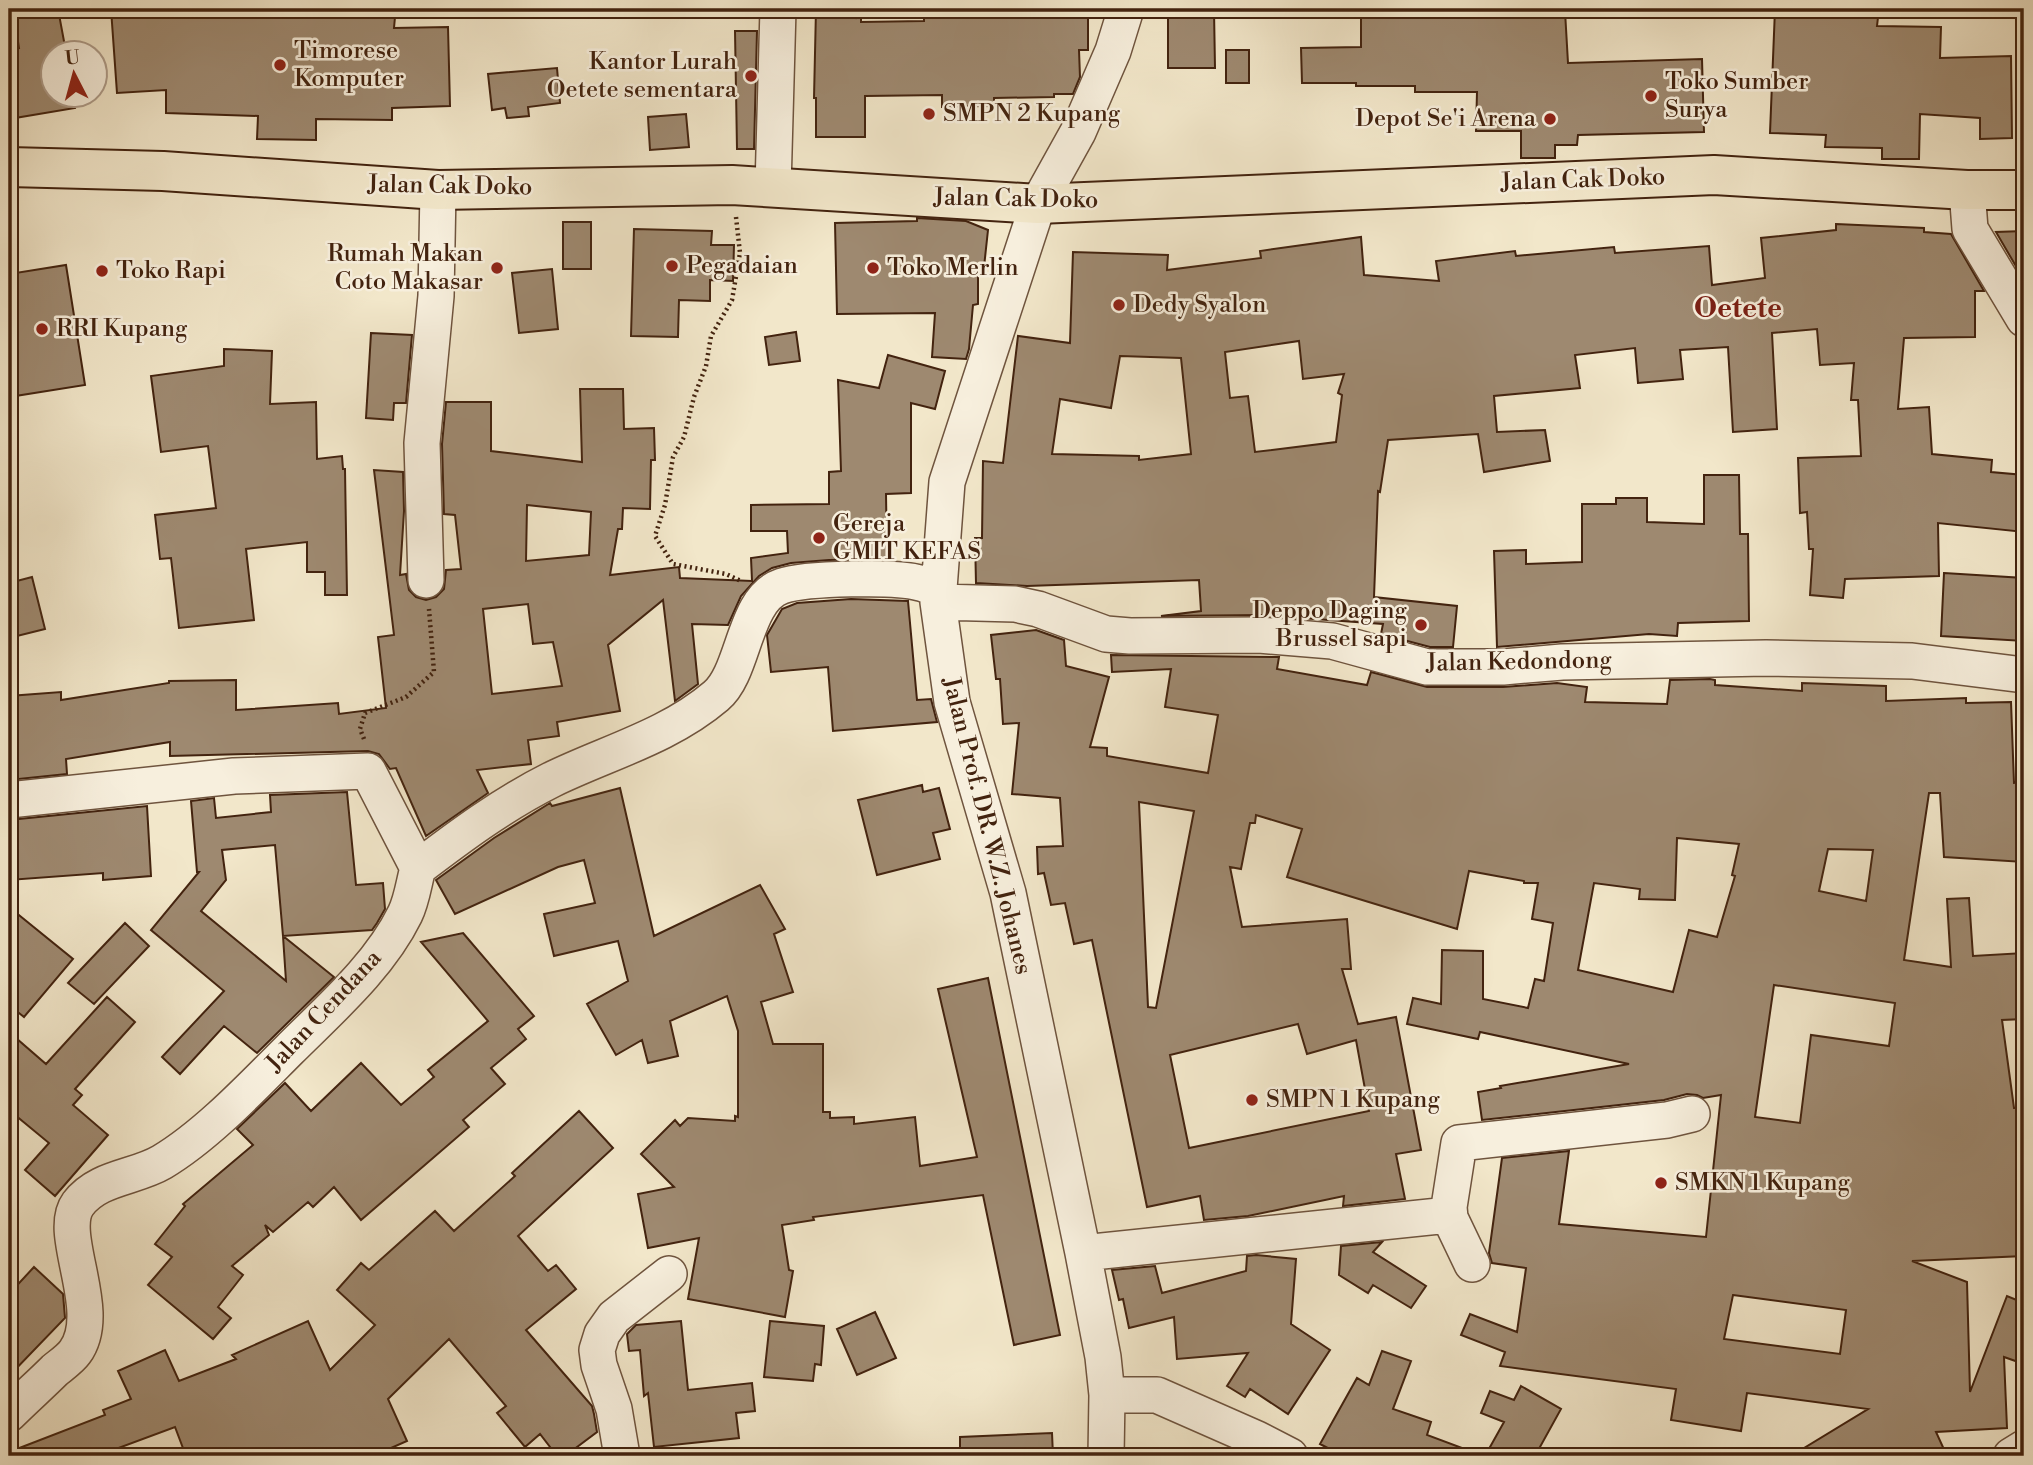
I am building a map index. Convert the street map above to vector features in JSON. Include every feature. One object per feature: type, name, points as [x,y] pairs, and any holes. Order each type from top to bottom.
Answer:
[{"type":"main road","name":"Jalan Cak Doko","points":[[9,167],[163,171],[438,190],[732,185],[1038,204],[1714,175],[1966,190],[2024,190]]},
{"type":"street","points":[[773,187],[779,9]]},
{"type":"street","name":"Jalan Prof. DR. W.Z. Johanes","points":[[1106,1456],[1107,1395],[1103,1357],[1083,1253],[1008,893],[952,702],[939,597],[947,482],[1038,204],[1078,132],[1113,51],[1126,9]]},
{"type":"street","points":[[426,580],[422,443],[436,296],[438,190]]},
{"type":"street","points":[[1966,190],[1970,229],[2024,319]]},
{"type":"street","name":"Jalan Kedondong","points":[[768,593],[783,585],[857,579],[919,582],[939,597],[1015,604],[1038,609],[1096,631],[1118,635],[1259,635],[1332,641],[1427,667],[1766,658],[1912,661],[2024,675]]},
{"type":"street","points":[[9,800],[234,776],[368,771],[418,868],[506,805],[552,780],[645,740],[691,715],[718,695],[731,675],[749,626],[768,593]]},
{"type":"street","name":"Jalan Cendana","points":[[9,1414],[75,1352],[85,1329],[72,1220],[77,1206],[91,1190],[113,1180],[140,1173],[163,1161],[186,1145],[247,1092],[376,960],[406,912],[418,868]]},
{"type":"street","points":[[1472,1264],[1450,1218],[1449,1207],[1459,1143],[1667,1120],[1692,1114]]},
{"type":"street","points":[[1083,1253],[1439,1216],[1450,1218]]},
{"type":"street","points":[[622,1456],[614,1409],[599,1365],[597,1350],[602,1334],[614,1317],[669,1274]]},
{"type":"street","points":[[1107,1395],[1157,1395],[1290,1456]]},
{"type":"street","points":[[2011,1456],[2024,1448]]},
{"type":"path","points":[[732,185],[740,253],[732,300],[711,336],[706,366],[694,397],[684,437],[673,457],[655,536],[673,564],[726,574],[768,593]]},
{"type":"path","points":[[368,771],[365,741],[360,729],[365,713],[406,698],[434,672],[426,580]]},
{"type":"building","points":[[13,9],[58,9],[63,38],[38,38],[38,108],[75,108],[9,119],[9,49],[19,48]]},
{"type":"building","name":"Timorese Komputer","points":[[111,9],[326,9],[326,16],[395,17],[394,28],[448,27],[450,106],[392,108],[392,120],[316,119],[316,140],[257,139],[258,116],[166,113],[166,90],[117,93]]},
{"type":"building","points":[[816,9],[858,9],[857,18],[861,17],[861,22],[924,21],[924,11],[941,9],[1088,9],[1088,50],[1079,50],[1080,77],[1073,94],[994,98],[994,106],[942,107],[942,95],[865,96],[865,137],[816,137]]},
{"type":"building","points":[[1361,9],[1565,11],[1568,63],[1702,59],[1704,132],[1578,135],[1577,145],[1555,145],[1555,158],[1521,158],[1521,131],[1476,131],[1477,92],[1415,92],[1415,86],[1302,83],[1301,48],[1361,47]]},
{"type":"building","points":[[1775,9],[1879,9],[1877,26],[1941,27],[1940,58],[2011,56],[2012,138],[1980,139],[1980,118],[1920,114],[1919,159],[1882,159],[1882,148],[1825,147],[1826,135],[1770,133]]},
{"type":"building","points":[[1214,10],[1215,68],[1168,68],[1168,11]]},
{"type":"building","name":"Kantor Lurah Oetete sementara","points":[[735,31],[757,31],[754,149],[737,149]]},
{"type":"building","points":[[1226,50],[1249,50],[1249,83],[1226,83]]},
{"type":"building","points":[[557,68],[560,103],[528,107],[529,116],[507,118],[505,108],[492,110],[488,74]]},
{"type":"building","points":[[686,114],[689,147],[650,150],[648,117]]},
{"type":"building","points":[[917,218],[966,221],[988,230],[984,267],[978,266],[978,304],[973,305],[966,359],[932,357],[935,313],[837,314],[835,223],[917,221]]},
{"type":"building","points":[[563,222],[591,222],[591,269],[563,269]]},
{"type":"building","points":[[1836,224],[1924,228],[1924,232],[1951,234],[1984,291],[1975,291],[1975,337],[1904,338],[1898,409],[1929,407],[1932,454],[1992,460],[1991,472],[2024,475],[2024,532],[1938,523],[1939,576],[1845,579],[1843,598],[1810,595],[1813,549],[1809,549],[1807,512],[1800,513],[1798,458],[1861,456],[1858,400],[1851,400],[1854,363],[1820,365],[1817,329],[1772,333],[1777,429],[1733,432],[1728,347],[1680,350],[1683,379],[1638,383],[1635,348],[1575,355],[1580,388],[1494,396],[1497,432],[1545,430],[1550,461],[1484,472],[1478,434],[1388,440],[1380,492],[1378,491],[1374,597],[1457,606],[1453,647],[1430,647],[1381,634],[1383,624],[1261,615],[1161,616],[1201,611],[1199,580],[1027,586],[976,583],[975,538],[982,538],[983,461],[1003,463],[1018,336],[1070,343],[1073,252],[1168,255],[1167,270],[1261,258],[1260,251],[1361,237],[1364,275],[1439,281],[1436,261],[1515,251],[1516,256],[1614,247],[1615,253],[1709,246],[1712,285],[1765,278],[1761,238],[1836,230]],"holes":[[[1299,341],[1303,379],[1344,374],[1338,393],[1342,395],[1336,442],[1255,452],[1248,396],[1230,398],[1225,352]],[[1120,356],[1181,358],[1191,454],[1139,460],[1139,456],[1052,454],[1060,399],[1111,408]]]},
{"type":"building","name":"Pegadaian","points":[[634,229],[712,231],[711,245],[734,245],[733,281],[710,280],[710,301],[679,300],[678,337],[631,336]]},
{"type":"building","points":[[2024,231],[2024,280],[1996,232]]},
{"type":"building","name":"RRI Kupang","points":[[66,265],[85,385],[9,397],[9,274]]},
{"type":"building","points":[[552,269],[558,329],[519,333],[512,273]]},
{"type":"building","points":[[796,332],[800,361],[769,365],[765,337]]},
{"type":"building","points":[[371,333],[412,335],[406,403],[394,403],[393,420],[366,418]]},
{"type":"building","points":[[224,349],[272,351],[270,404],[316,402],[317,459],[342,456],[345,469],[347,595],[325,595],[325,572],[307,572],[307,542],[246,549],[254,620],[179,628],[171,558],[160,559],[155,515],[216,508],[208,446],[161,452],[151,376],[224,366]]},
{"type":"building","points":[[888,355],[945,371],[935,409],[911,403],[911,493],[886,494],[887,559],[791,563],[772,568],[759,576],[741,596],[728,625],[692,624],[698,684],[675,701],[663,600],[608,645],[620,711],[557,722],[559,736],[528,740],[531,764],[477,770],[488,793],[426,836],[396,768],[390,769],[379,754],[368,751],[170,756],[170,742],[66,759],[67,774],[9,780],[9,696],[61,692],[61,700],[169,681],[236,680],[236,710],[338,703],[339,714],[386,708],[378,637],[394,635],[374,470],[403,472],[404,511],[400,575],[406,574],[409,590],[416,597],[426,600],[436,597],[444,589],[446,570],[461,569],[455,515],[444,514],[442,444],[446,402],[491,402],[491,451],[582,462],[580,389],[623,389],[624,429],[654,428],[655,460],[651,460],[650,509],[623,508],[622,529],[618,529],[610,575],[679,567],[680,578],[752,581],[751,558],[788,553],[787,531],[751,531],[751,505],[829,504],[829,472],[841,471],[838,380],[879,388]],"holes":[[[527,505],[591,512],[589,555],[526,561]],[[528,604],[533,644],[553,642],[562,686],[492,694],[483,609]]]},
{"type":"building","points":[[1704,475],[1739,475],[1740,534],[1748,534],[1749,621],[1678,623],[1677,636],[1649,634],[1497,647],[1494,551],[1526,550],[1526,564],[1582,562],[1582,504],[1616,504],[1616,498],[1647,498],[1647,522],[1704,524]]},
{"type":"building","points":[[1944,573],[2024,578],[2024,641],[1941,636]]},
{"type":"building","points":[[32,577],[45,629],[9,638],[9,583]]},
{"type":"building","points":[[851,599],[908,601],[917,700],[931,699],[937,722],[833,731],[828,667],[771,672],[767,635],[782,609],[797,603]]},
{"type":"building","points":[[1036,630],[1064,640],[1066,666],[1109,677],[1090,747],[1107,748],[1107,756],[1208,773],[1218,715],[1165,707],[1171,669],[1112,672],[1111,655],[1279,657],[1277,669],[1367,685],[1371,672],[1427,687],[1503,687],[1557,683],[1587,687],[1585,702],[1667,704],[1670,680],[1710,679],[1715,680],[1715,685],[1802,691],[1802,683],[1886,686],[1886,701],[1966,698],[1966,703],[2011,702],[2014,783],[2024,782],[2024,862],[1944,857],[1940,793],[1929,793],[1904,960],[1951,967],[1947,899],[1969,898],[1973,956],[2024,953],[2024,1019],[2002,1020],[2014,1108],[2024,1108],[2024,1256],[1912,1261],[1967,1282],[1970,1392],[2007,1296],[2024,1303],[2024,1364],[2004,1357],[2007,1428],[1936,1432],[1947,1456],[1791,1456],[1868,1409],[1747,1393],[1741,1431],[1671,1420],[1676,1389],[1500,1366],[1505,1352],[1461,1335],[1470,1314],[1517,1332],[1526,1268],[1492,1263],[1489,1253],[1502,1158],[1569,1151],[1559,1224],[1706,1237],[1721,1095],[1703,1098],[1687,1094],[1664,1100],[1482,1120],[1478,1092],[1629,1064],[1480,1032],[1478,1039],[1407,1024],[1413,998],[1441,1004],[1442,950],[1483,951],[1483,999],[1528,1008],[1535,979],[1544,981],[1553,923],[1532,919],[1538,883],[1524,883],[1469,871],[1457,929],[1287,877],[1302,829],[1256,815],[1255,823],[1250,823],[1241,869],[1230,867],[1242,927],[1347,919],[1351,969],[1342,969],[1358,1024],[1396,1017],[1421,1150],[1396,1154],[1405,1199],[1343,1206],[1344,1196],[1248,1216],[1204,1220],[1200,1196],[1147,1207],[1092,940],[1074,944],[1065,903],[1051,905],[1044,873],[1038,874],[1037,847],[1063,846],[1060,798],[1012,794],[1019,723],[1003,724],[1000,679],[996,679],[991,635]],"holes":[[[1139,802],[1194,811],[1156,1008],[1148,1007]],[[1677,838],[1739,844],[1732,875],[1735,876],[1717,937],[1689,930],[1673,992],[1578,970],[1594,883],[1640,889],[1639,899],[1675,900]],[[1828,849],[1873,850],[1866,901],[1819,891]],[[1774,985],[1895,1003],[1889,1046],[1811,1035],[1800,1123],[1755,1117]],[[1298,1024],[1307,1054],[1356,1040],[1369,1111],[1189,1148],[1170,1055]],[[1733,1295],[1846,1310],[1840,1354],[1724,1339]]]},
{"type":"building","points":[[922,785],[923,792],[939,788],[950,829],[933,833],[940,859],[877,875],[858,800]]},
{"type":"building","points":[[620,788],[654,936],[760,885],[785,929],[774,934],[793,992],[761,1002],[773,1044],[823,1044],[823,1112],[830,1112],[830,1118],[854,1117],[854,1124],[915,1117],[920,1166],[977,1157],[938,989],[988,978],[1060,1335],[1014,1345],[983,1195],[813,1217],[814,1220],[782,1225],[789,1270],[793,1271],[785,1317],[688,1299],[699,1238],[648,1248],[638,1194],[674,1187],[641,1154],[675,1120],[680,1126],[688,1118],[735,1121],[735,1116],[738,1117],[738,1031],[727,996],[670,1021],[678,1056],[648,1063],[642,1040],[616,1055],[587,1004],[628,981],[618,941],[554,956],[544,914],[595,903],[584,860],[558,867],[455,914],[436,880],[494,838],[550,803],[552,806]]},
{"type":"building","points":[[347,792],[356,885],[383,883],[385,909],[372,930],[283,936],[334,977],[257,1053],[224,1026],[180,1074],[162,1057],[224,991],[151,930],[199,872],[191,801],[214,798],[216,818],[271,812],[270,795]],"holes":[[[275,845],[286,981],[201,911],[226,880],[222,850]]]},
{"type":"building","points":[[147,806],[151,876],[103,880],[103,873],[9,880],[9,820]]},
{"type":"building","points":[[9,907],[73,959],[24,1017],[9,1005]]},
{"type":"building","points":[[125,923],[149,946],[94,1004],[68,983]]},
{"type":"building","points":[[463,933],[534,1016],[518,1029],[526,1039],[491,1068],[505,1084],[463,1120],[469,1127],[361,1220],[334,1187],[313,1207],[308,1202],[273,1232],[265,1225],[269,1235],[232,1266],[243,1275],[218,1307],[231,1318],[213,1339],[148,1285],[172,1257],[155,1244],[185,1206],[183,1204],[253,1145],[237,1129],[285,1083],[311,1111],[361,1063],[401,1105],[434,1077],[428,1070],[488,1021],[421,942]]},
{"type":"building","points":[[107,997],[135,1022],[75,1089],[82,1095],[73,1105],[108,1135],[55,1196],[25,1170],[49,1143],[9,1110],[9,1032],[46,1064]]},
{"type":"building","points":[[579,1111],[613,1148],[518,1236],[548,1271],[556,1265],[576,1289],[526,1330],[592,1406],[597,1432],[565,1456],[557,1456],[540,1434],[525,1447],[497,1413],[506,1406],[449,1339],[388,1399],[407,1441],[373,1456],[186,1456],[175,1427],[97,1456],[9,1456],[9,1452],[105,1415],[103,1410],[131,1399],[118,1371],[165,1350],[179,1381],[236,1359],[232,1355],[308,1321],[330,1370],[375,1325],[337,1290],[361,1263],[369,1270],[435,1211],[454,1231],[515,1176],[512,1173]]},
{"type":"building","points":[[1382,1242],[1373,1252],[1426,1286],[1411,1308],[1373,1285],[1368,1293],[1339,1275],[1341,1246]]},
{"type":"building","points":[[1247,1256],[1296,1259],[1291,1324],[1330,1350],[1288,1414],[1250,1389],[1245,1397],[1227,1386],[1248,1353],[1177,1359],[1174,1317],[1129,1328],[1123,1299],[1119,1300],[1112,1270],[1155,1266],[1162,1293],[1246,1271]]},
{"type":"building","points":[[34,1267],[63,1294],[65,1318],[9,1376],[9,1294]]},
{"type":"building","points":[[875,1312],[896,1358],[857,1375],[837,1329]]},
{"type":"building","points":[[681,1321],[688,1390],[752,1383],[755,1411],[736,1413],[739,1438],[654,1447],[648,1393],[644,1396],[640,1350],[629,1351],[627,1334],[636,1325]]},
{"type":"building","points":[[770,1321],[824,1326],[821,1365],[815,1364],[813,1381],[764,1377]]},
{"type":"building","points":[[1382,1351],[1411,1361],[1393,1409],[1431,1422],[1427,1435],[1478,1456],[1343,1456],[1320,1444],[1357,1378],[1369,1385]]},
{"type":"building","points":[[1521,1386],[1561,1409],[1535,1456],[1485,1456],[1504,1422],[1481,1413],[1490,1391],[1514,1400]]},
{"type":"building","points":[[1052,1433],[1053,1456],[960,1456],[960,1437]]},
{"type":"place","name":"Timorese Komputer","points":[[280,65]]},
{"type":"place","name":"Kantor Lurah Oetete sementara","points":[[751,76]]},
{"type":"place","name":"Toko Sumber Surya","points":[[1651,96]]},
{"type":"place","name":"SMPN 2 Kupang","points":[[929,114]]},
{"type":"place","name":"Depot Se'i Arena","points":[[1550,119]]},
{"type":"place","name":"Pegadaian","points":[[672,266]]},
{"type":"place","name":"Rumah Makan Coto Makasar","points":[[497,268]]},
{"type":"place","name":"Toko Merlin","points":[[873,268]]},
{"type":"place","name":"Toko Rapi","points":[[102,271]]},
{"type":"place","name":"Dedy Syalon","points":[[1119,305]]},
{"type":"place","name":"RRI Kupang","points":[[42,329]]},
{"type":"place","name":"Gereja GMIT KEFAS","points":[[819,538]]},
{"type":"place","name":"Deppo Daging Brussel sapi","points":[[1421,625]]},
{"type":"place","name":"SMPN 1 Kupang","points":[[1252,1100]]},
{"type":"place","name":"SMKN 1 Kupang","points":[[1661,1183]]},
{"type":"district","name":"Oetete","points":[[1738,308]]}]
